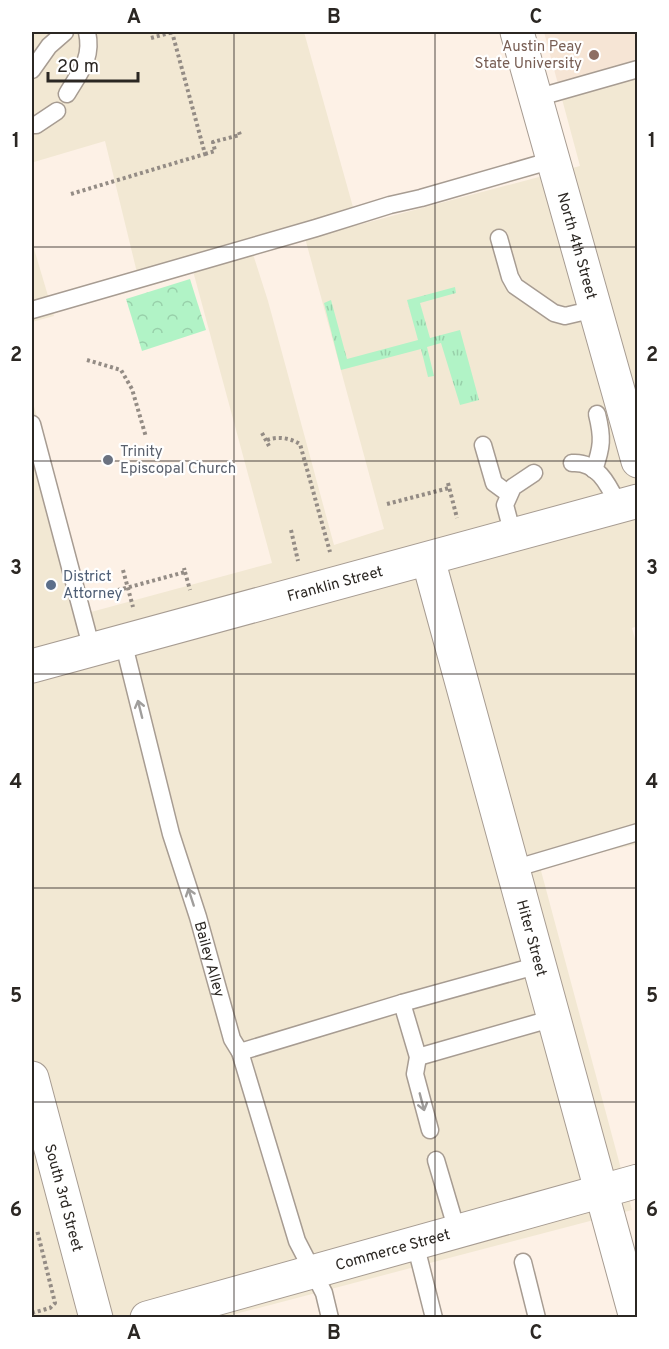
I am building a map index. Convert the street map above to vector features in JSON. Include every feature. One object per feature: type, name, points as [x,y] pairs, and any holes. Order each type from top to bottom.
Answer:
[{"type":"street","name":"North 4th Street","points":[[517,32],[553,160],[561,222],[595,309],[638,461]]},
{"type":"street","name":"Franklin Street","points":[[32,666],[88,635],[123,641],[428,559],[509,512],[628,504]]},
{"type":"street","name":"Hiter Street","points":[[428,559],[636,1317]]},
{"type":"street","name":"South 3rd Street","points":[[32,1078],[96,1317]]},
{"type":"street","name":"Commerce Street","points":[[147,1317],[638,1181]]},
{"type":"lane","points":[[32,70],[49,46],[66,32]]},
{"type":"lane","points":[[67,94],[88,58],[87,32]]},
{"type":"lane","points":[[536,98],[638,69]]},
{"type":"lane","points":[[32,125],[36,125],[57,111]]},
{"type":"lane","points":[[32,310],[390,205],[553,160]]},
{"type":"lane","points":[[499,238],[510,277],[515,286],[554,313],[565,316],[595,309]]},
{"type":"lane","points":[[594,470],[601,449],[602,434],[597,414]]},
{"type":"lane","points":[[32,424],[88,635]]},
{"type":"lane","points":[[483,445],[494,483],[509,512]]},
{"type":"lane","points":[[573,463],[583,462],[605,477],[628,504]]},
{"type":"lane","points":[[509,512],[513,487],[534,472]]},
{"type":"lane","name":"Bailey Alley","points":[[123,641],[171,834],[201,928],[232,1039],[240,1052],[297,1241],[324,1293],[330,1317]]},
{"type":"lane","points":[[513,869],[638,831]]},
{"type":"lane","points":[[240,1052],[539,965]]},
{"type":"lane","points":[[402,1003],[418,1057],[415,1074],[429,1130]]},
{"type":"lane","points":[[418,1057],[554,1018]]},
{"type":"lane","points":[[436,1160],[457,1231]]},
{"type":"lane","points":[[415,1243],[434,1317]]},
{"type":"lane","points":[[523,1262],[537,1317]]},
{"type":"path","points":[[151,38],[172,32],[205,154]]},
{"type":"path","points":[[70,194],[215,151],[213,142],[240,135],[239,132]]},
{"type":"path","points":[[87,360],[121,370],[132,389],[146,437]]},
{"type":"path","points":[[262,433],[269,446]]},
{"type":"path","points":[[267,440],[274,438],[293,440],[300,444],[330,553]]},
{"type":"path","points":[[387,504],[448,486],[457,518]]},
{"type":"path","points":[[446,521],[509,512]]},
{"type":"path","points":[[291,530],[299,562]]},
{"type":"path","points":[[320,556],[341,550]]},
{"type":"path","points":[[288,564],[309,559]]},
{"type":"path","points":[[123,570],[133,607]]},
{"type":"path","points":[[79,601],[184,570],[190,591],[201,588]]},
{"type":"path","points":[[88,635],[133,607],[144,604]]},
{"type":"path","points":[[32,1313],[50,1308],[55,1303],[34,1220]]},
{"type":"shaded area","points":[[32,32],[304,32],[358,225],[580,166],[562,99],[637,79],[638,626],[632,628],[638,650],[637,844],[540,867],[632,1210],[224,1317],[32,1317],[32,399],[91,612],[272,563],[193,271],[140,285],[105,141],[34,162],[32,160]],"holes":[[[305,238],[384,529],[334,545],[268,301],[253,254]]]},
{"type":"shaded area","name":"Austin Peay State University","points":[[544,32],[637,32],[637,79],[562,99]]},
{"type":"shaded area","points":[[32,242],[54,316],[32,322]]},
{"type":"green space","points":[[190,279],[206,330],[142,351],[126,299]]},
{"type":"green space","points":[[455,287],[456,293],[420,303],[430,338],[460,330],[479,400],[460,405],[441,343],[427,347],[434,376],[428,377],[421,349],[341,370],[324,303],[331,300],[347,359],[418,340],[407,300]]},
{"type":"place","name":"Austin Peay State University","points":[[594,55]]},
{"type":"place","name":"Trinity Episcopal Church","points":[[108,460]]},
{"type":"place","name":"District Attorney","points":[[51,585]]}]
